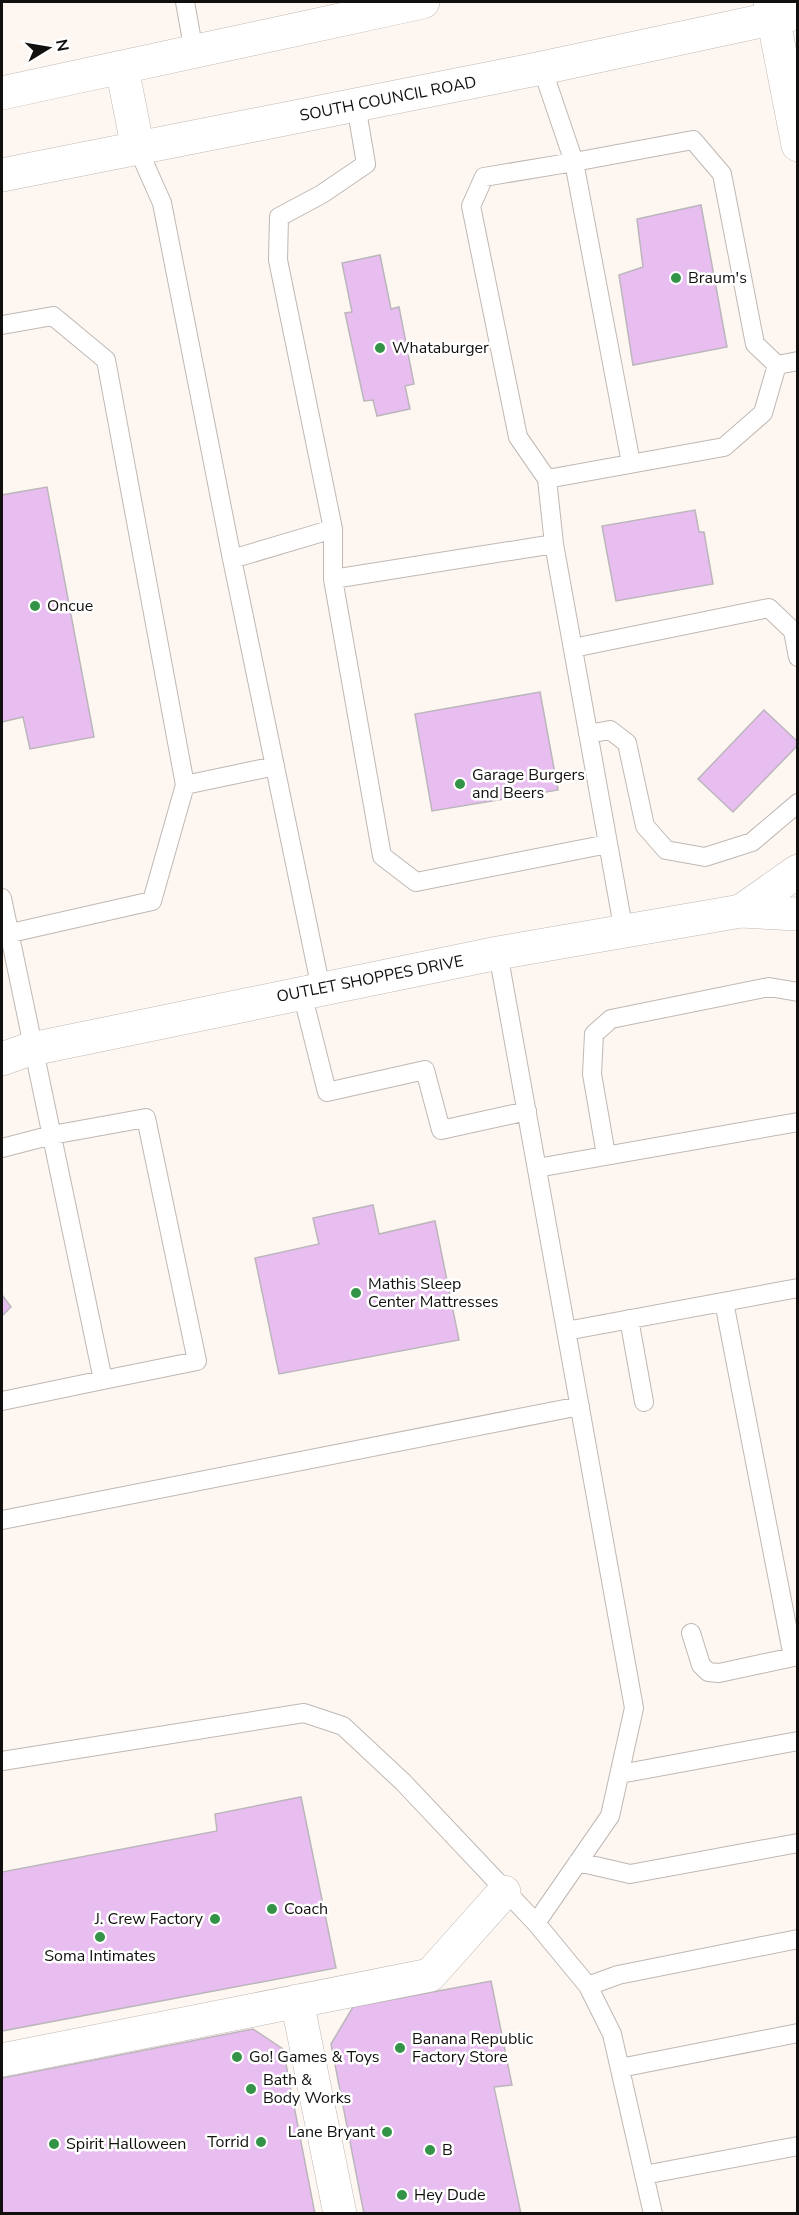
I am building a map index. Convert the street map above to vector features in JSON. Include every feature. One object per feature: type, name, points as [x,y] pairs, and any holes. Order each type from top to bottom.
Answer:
[{"type":"main road","points":[[2,93],[423,2]]},
{"type":"main road","points":[[780,11],[798,145]]},
{"type":"main road","name":"SOUTH COUNCIL ROAD","points":[[2,175],[542,68],[780,11]]},
{"type":"main road","points":[[122,68],[138,149]]},
{"type":"main road","points":[[741,911],[798,871]]},
{"type":"main road","points":[[741,911],[798,889]]},
{"type":"main road","points":[[741,911],[798,914]]},
{"type":"main road","name":"OUTLET SHOPPES DRIVE","points":[[2,1059],[32,1049],[498,953],[741,911]]},
{"type":"main road","points":[[2,2060],[430,1975],[504,1892]]},
{"type":"main road","points":[[297,2001],[340,2214]]},
{"type":"lane","points":[[185,2],[194,52]]},
{"type":"lane","points":[[542,68],[574,162],[631,463]]},
{"type":"lane","points":[[356,105],[366,164],[322,194],[279,217],[278,260],[333,529],[333,579],[382,856],[416,882],[608,844]]},
{"type":"lane","points":[[624,932],[554,543],[547,479],[518,437],[471,206],[484,177],[693,140],[722,174],[754,344],[777,365]]},
{"type":"lane","points":[[138,149],[162,203],[275,766],[327,1092],[425,1070],[441,1130],[527,1111]]},
{"type":"lane","points":[[2,325],[53,316],[106,360],[185,784],[152,901],[5,934]]},
{"type":"lane","points":[[777,365],[798,361]]},
{"type":"lane","points":[[547,479],[724,447],[764,413],[777,365]]},
{"type":"lane","points":[[232,559],[333,529]]},
{"type":"lane","points":[[333,579],[554,543]]},
{"type":"lane","points":[[573,648],[769,608],[793,631],[798,657]]},
{"type":"lane","points":[[588,734],[610,730],[627,743],[645,826],[666,850],[705,857],[752,842],[798,803]]},
{"type":"lane","points":[[185,784],[275,766]]},
{"type":"lane","points":[[2,898],[5,934],[52,1135],[103,1380]]},
{"type":"lane","points":[[498,953],[634,1708],[610,1816],[536,1923]]},
{"type":"lane","points":[[606,1155],[591,1074],[594,1034],[611,1019],[769,987],[798,992]]},
{"type":"lane","points":[[2,1148],[52,1135],[146,1118],[197,1361],[2,1401]]},
{"type":"lane","points":[[537,1168],[798,1122]]},
{"type":"lane","points":[[566,1331],[798,1288]]},
{"type":"lane","points":[[691,1634],[701,1665],[708,1672],[719,1673],[795,1657],[790,1598],[724,1302]]},
{"type":"lane","points":[[629,1319],[644,1402]]},
{"type":"lane","points":[[2,1520],[580,1406]]},
{"type":"lane","points":[[2,1761],[304,1713],[343,1726],[403,1782],[504,1892],[536,1923],[588,1986],[612,2034],[653,2214]]},
{"type":"lane","points":[[620,1773],[798,1741]]},
{"type":"lane","points":[[578,1862],[630,1874],[798,1843]]},
{"type":"lane","points":[[588,1986],[618,1975],[798,1939]]},
{"type":"lane","points":[[620,2068],[798,2033]]},
{"type":"lane","points":[[644,2175],[798,2146]]},
{"type":"building","points":[[701,205],[727,347],[633,365],[619,275],[643,267],[637,219]]},
{"type":"building","name":"Whataburger","points":[[380,255],[391,309],[399,307],[414,384],[405,386],[410,409],[377,416],[373,400],[364,401],[345,313],[352,312],[342,263]]},
{"type":"building","name":"Oncue","points":[[47,487],[94,737],[30,749],[23,717],[2,722],[2,495]]},
{"type":"building","points":[[695,510],[699,532],[704,532],[713,584],[616,601],[602,526]]},
{"type":"building","points":[[540,692],[558,790],[432,811],[415,714]]},
{"type":"building","points":[[764,710],[798,742],[798,745],[733,812],[698,779]]},
{"type":"building","points":[[373,1205],[379,1234],[435,1221],[459,1340],[279,1374],[255,1258],[319,1244],[313,1218]]},
{"type":"building","points":[[2,1295],[11,1307],[2,1316]]},
{"type":"building","points":[[301,1797],[336,1968],[2,2031],[2,1872],[217,1831],[215,1814]]},
{"type":"building","name":"B","points":[[491,1981],[512,2085],[494,2087],[521,2214],[364,2214],[331,2044],[353,2007]]},
{"type":"building","points":[[253,2029],[283,2049],[315,2214],[2,2214],[2,2078]]},
{"type":"place","name":"Braum's","points":[[676,278]]},
{"type":"place","name":"Whataburger","points":[[380,348]]},
{"type":"place","name":"Oncue","points":[[35,606]]},
{"type":"place","name":"Garage Burgers and Beers","points":[[460,784]]},
{"type":"place","name":"Mathis Sleep Center Mattresses","points":[[356,1293]]},
{"type":"place","name":"Coach","points":[[272,1909]]},
{"type":"place","name":"J. Crew Factory","points":[[215,1919]]},
{"type":"place","name":"Soma Intimates","points":[[100,1937]]},
{"type":"place","name":"Banana Republic Factory Store","points":[[400,2048]]},
{"type":"place","name":"Go! Games & Toys","points":[[237,2057]]},
{"type":"place","name":"Bath & Body Works","points":[[251,2089]]},
{"type":"place","name":"Lane Bryant","points":[[387,2132]]},
{"type":"place","name":"Torrid","points":[[261,2142]]},
{"type":"place","name":"Spirit Halloween","points":[[54,2144]]},
{"type":"place","name":"B","points":[[430,2150]]},
{"type":"place","name":"Hey Dude","points":[[402,2195]]}]
